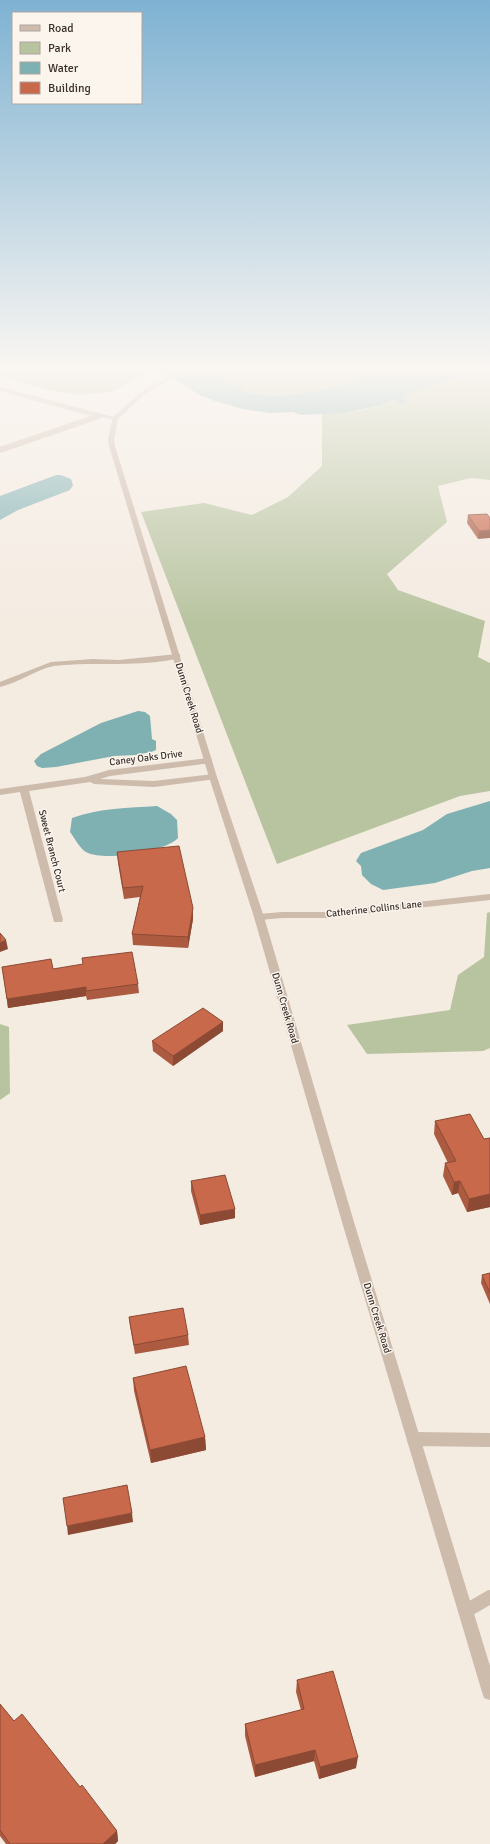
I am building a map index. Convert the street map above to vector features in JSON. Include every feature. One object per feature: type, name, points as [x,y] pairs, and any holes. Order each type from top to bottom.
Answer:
[{"type":"street","name":"Dunn Creek Road","points":[[114,453],[208,761],[259,917],[490,1692]]},
{"type":"street","points":[[0,685],[51,664],[93,661],[119,662],[177,656]]},
{"type":"street","name":"Caney Oaks Drive","points":[[0,792],[86,780],[109,773],[208,761]]},
{"type":"street","name":"Caney Oaks Drive","points":[[86,780],[154,784],[213,777]]},
{"type":"street","name":"Sweet Branch Court","points":[[24,788],[58,920]]},
{"type":"street","name":"Catherine Collins Lane","points":[[259,917],[282,914],[326,915],[490,896]]},
{"type":"lane","points":[[414,1439],[490,1440]]},
{"type":"lane","points":[[466,1611],[490,1597]]},
{"type":"green space","points":[[322,453],[490,453],[490,480],[471,478],[438,486],[447,522],[387,574],[398,590],[485,621],[478,657],[490,663],[490,791],[460,796],[277,864],[141,512],[204,503],[252,515],[288,497],[322,466]]},
{"type":"green space","points":[[490,912],[490,1048],[483,1051],[367,1054],[347,1025],[450,1010],[458,975],[484,957],[487,913]]},
{"type":"green space","points":[[0,1024],[9,1027],[10,1093],[0,1100]]},
{"type":"water","points":[[56,475],[61,475],[71,479],[73,485],[70,490],[18,510],[0,520],[0,496]]},
{"type":"water","points":[[138,711],[145,712],[150,716],[152,739],[156,741],[156,750],[135,755],[114,756],[56,767],[42,768],[37,766],[34,761],[41,754],[101,723]]},
{"type":"water","points":[[490,801],[490,868],[472,871],[435,883],[383,890],[371,884],[362,875],[361,866],[356,861],[361,853],[423,830],[447,814]]},
{"type":"water","points":[[157,806],[171,814],[177,820],[178,838],[171,843],[149,851],[135,854],[108,856],[88,853],[78,844],[70,832],[72,818],[82,815],[114,809]]},
{"type":"building","points":[[487,514],[490,518],[490,530],[479,531],[468,515]]},
{"type":"building","points":[[179,846],[193,908],[188,937],[132,934],[143,886],[123,888],[117,852]]},
{"type":"building","points":[[0,933],[6,940],[0,943]]},
{"type":"building","points":[[132,952],[138,984],[86,991],[86,987],[7,999],[2,967],[51,959],[53,969],[83,964],[82,958]]},
{"type":"building","points":[[203,1008],[223,1022],[173,1056],[152,1041]]},
{"type":"building","points":[[470,1114],[484,1139],[490,1138],[490,1194],[469,1199],[460,1181],[454,1182],[445,1163],[456,1161],[435,1121]]},
{"type":"building","points":[[225,1175],[235,1209],[200,1215],[191,1181]]},
{"type":"building","points":[[490,1273],[490,1293],[482,1275]]},
{"type":"building","points":[[183,1308],[188,1335],[134,1345],[129,1317]]},
{"type":"building","points":[[186,1366],[205,1437],[150,1450],[133,1378]]},
{"type":"building","points":[[127,1485],[132,1513],[67,1526],[63,1498]]},
{"type":"building","points":[[333,1671],[358,1757],[320,1767],[315,1750],[255,1765],[245,1724],[304,1709],[297,1680]]},
{"type":"building","points":[[0,1704],[14,1721],[22,1714],[80,1787],[82,1785],[117,1831],[103,1844],[10,1844],[0,1830]]}]
